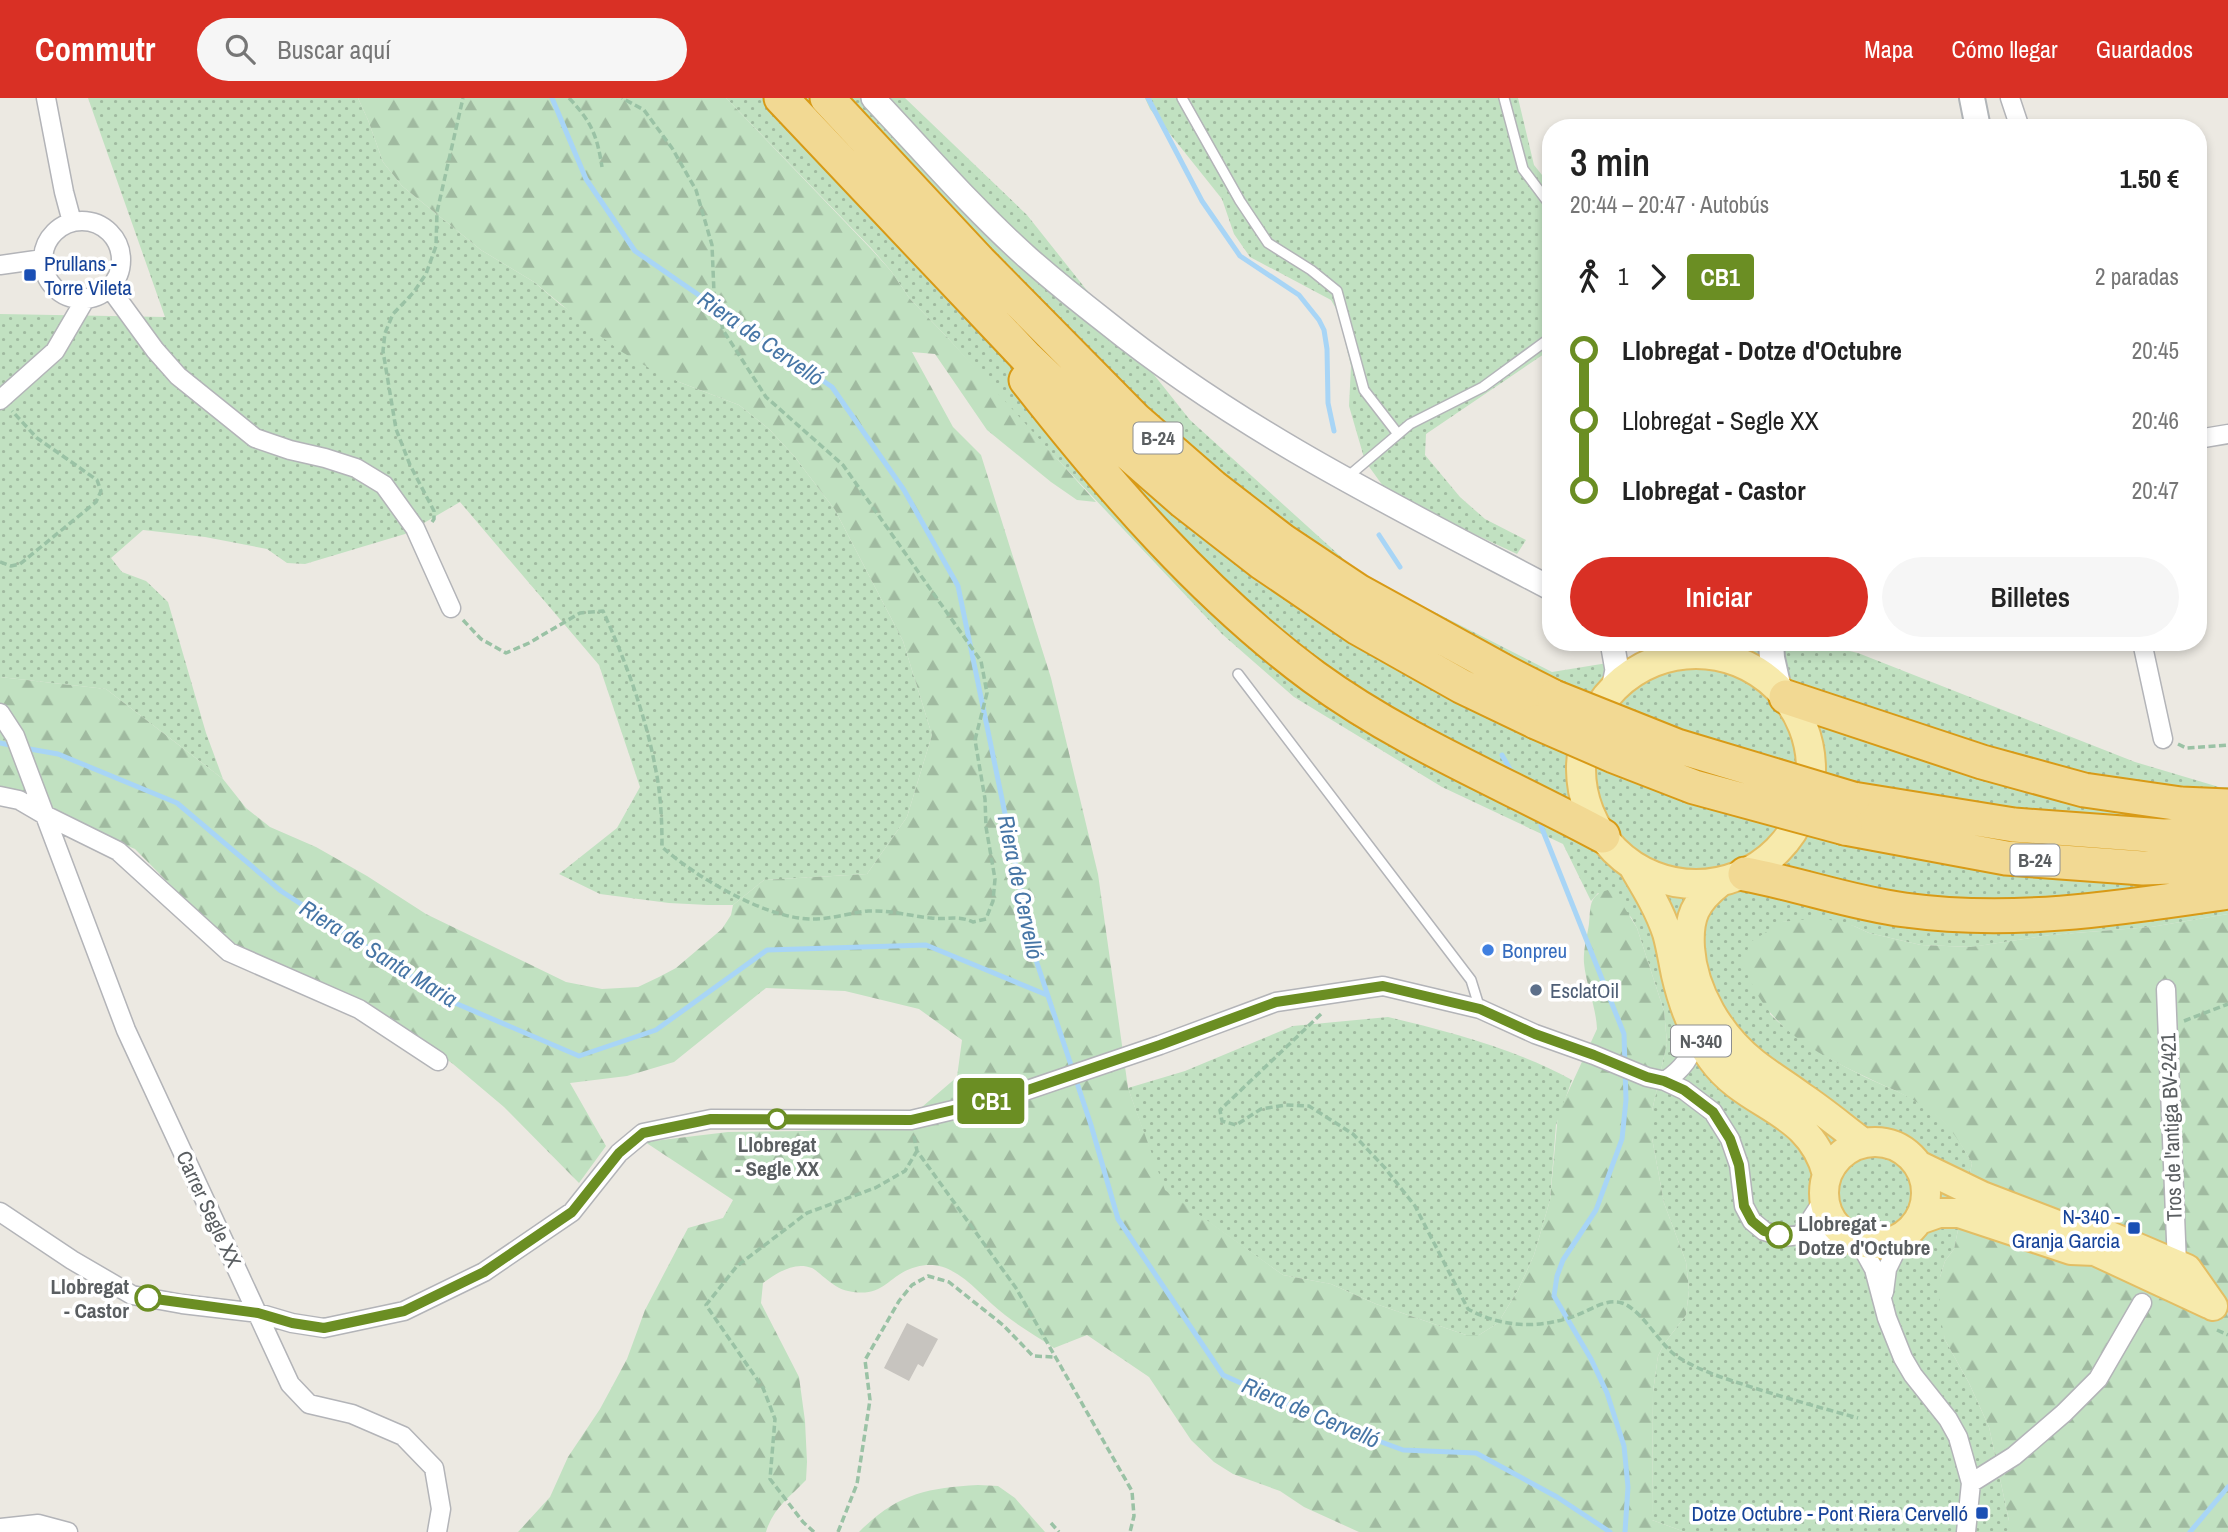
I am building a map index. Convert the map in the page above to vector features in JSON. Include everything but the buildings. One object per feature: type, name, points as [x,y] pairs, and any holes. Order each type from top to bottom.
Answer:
[{"type":"highway","name":"B-24","points":[[781,98],[1027,358],[1113,440],[1195,511],[1261,562],[1358,628],[1461,686],[1545,709]]},
{"type":"highway","name":"B-24","points":[[827,98],[981,262],[1136,420],[1213,487],[1283,541],[1358,592],[1505,672],[1545,709],[1615,756],[1694,787],[1849,814],[2006,858],[2143,868],[2228,865]]},
{"type":"highway","points":[[926,250],[1055,418],[1203,583],[1272,644],[1315,677],[1387,724],[1603,836]]},
{"type":"highway","points":[[1783,693],[1982,762],[2084,790],[2181,804],[2228,806]]},
{"type":"highway","name":"B-24","points":[[1849,814],[2163,836],[2228,834]]},
{"type":"highway","points":[[1732,878],[1908,911],[1988,916],[2071,914],[2228,892]]},
{"type":"main road","points":[[1972,98],[1976,119]]},
{"type":"main road","name":"N-340","points":[[1710,651],[1670,657],[1647,665],[1626,678],[1614,689],[1593,718],[1584,743],[1581,769],[1587,805],[1603,836],[1616,852],[1633,866],[1651,876],[1681,884],[1732,878]]},
{"type":"main road","name":"N-340","points":[[1727,651],[1767,678],[1783,693],[1803,727],[1811,770],[1808,796],[1799,820],[1786,842],[1773,855],[1732,878],[1699,902],[1693,914],[1690,927],[1691,957],[1703,998],[1732,1042],[1751,1061],[1862,1142],[1891,1144],[1901,1149],[1918,1165],[2082,1245]]},
{"type":"main road","points":[[1772,651],[1783,693]]},
{"type":"main road","name":"N-340","points":[[1633,866],[1657,907],[1667,932],[1684,1003],[1712,1060],[1745,1091],[1795,1122],[1814,1142],[1822,1155],[1827,1211],[1832,1222],[1850,1237]]},
{"type":"main road","points":[[1826,1186],[1833,1162],[1842,1153],[1862,1142]]},
{"type":"main road","points":[[1910,1229],[1924,1210],[1926,1186],[1918,1165]]},
{"type":"main road","points":[[1850,1237],[1877,1245],[1939,1213],[1959,1213],[2017,1231],[2082,1245],[2105,1234],[2187,1269],[2220,1309]]},
{"type":"main road","points":[[2082,1245],[2088,1269],[2151,1298],[2185,1293],[2220,1309]]},
{"type":"street","points":[[46,98],[72,222]]},
{"type":"street","points":[[873,98],[1027,257],[1106,323],[1197,389],[1259,429],[1345,479],[1542,584]]},
{"type":"street","points":[[2010,98],[2017,119]]},
{"type":"street","points":[[72,222],[97,224],[115,240],[120,252],[117,277],[99,295],[73,298],[51,284],[45,272],[45,246],[51,235],[60,227],[72,222]]},
{"type":"street","points":[[0,265],[43,259]]},
{"type":"street","points":[[109,287],[155,350],[178,376],[255,438],[356,468],[384,485],[417,532],[451,608]]},
{"type":"street","points":[[1,400],[55,351],[86,298]]},
{"type":"street","points":[[2207,438],[2228,434]]},
{"type":"street","points":[[1614,651],[1617,670],[1614,689]]},
{"type":"street","name":"N-340","points":[[1681,651],[1687,654]]},
{"type":"street","points":[[2144,651],[2163,738]]},
{"type":"street","name":"Carrer Segle XX","points":[[0,713],[15,736],[126,1030],[290,1384],[309,1404],[352,1414],[402,1436],[434,1468],[441,1509],[437,1532]]},
{"type":"street","points":[[0,796],[19,800],[118,851],[229,952],[359,1009],[438,1061]]},
{"type":"street","points":[[0,1212],[72,1260],[132,1295],[258,1313],[292,1323],[324,1328],[404,1311],[484,1272],[572,1212],[619,1153],[643,1133],[711,1119],[911,1120],[1004,1098],[1276,1002],[1383,986],[1480,1009],[1535,1034],[1684,1090],[1713,1112],[1730,1139],[1739,1165],[1744,1206],[1752,1221],[1764,1231],[1784,1237],[1826,1231],[1850,1237],[1874,1269],[1893,1338],[1903,1358],[1958,1437],[1971,1483],[1967,1524]]},
{"type":"street","name":"Tros de l'antiga BV-2421","points":[[2166,989],[2177,1265]]},
{"type":"street","points":[[1656,1079],[1677,1073],[1686,1064],[1698,1036]]},
{"type":"street","points":[[1800,1236],[1826,1186]]},
{"type":"street","points":[[1883,1299],[1887,1269],[1910,1229]]},
{"type":"street","points":[[1971,1483],[2014,1456],[2098,1380],[2143,1303]]},
{"type":"street","points":[[0,1528],[38,1524],[68,1532]]},
{"type":"lane","points":[[1182,98],[1240,201],[1268,243],[1338,290],[1364,390],[1398,434]]},
{"type":"lane","points":[[1504,98],[1523,169],[1542,194]]},
{"type":"lane","points":[[1345,479],[1410,424],[1483,387],[1542,344]]},
{"type":"lane","points":[[1238,674],[1471,981],[1480,1009]]},
{"type":"path","points":[[417,532],[429,526],[434,519],[434,511],[410,465],[396,429],[383,351],[385,333],[393,314],[426,274],[436,246],[437,212],[463,98]]},
{"type":"path","points":[[569,98],[589,121],[599,147],[602,167]]},
{"type":"path","points":[[451,608],[481,639],[506,653],[530,643],[580,613],[603,611],[639,706],[656,771],[662,816],[662,847],[682,864],[738,897],[773,911],[810,919],[868,911],[898,911],[933,918],[964,918],[973,922],[986,919],[993,901],[995,879],[975,740],[988,693],[981,661],[843,465],[766,397],[723,331],[713,293],[712,244],[696,190],[672,148],[645,110],[622,98]]},
{"type":"path","points":[[0,562],[11,566],[20,564],[96,502],[100,491],[97,481],[37,438],[1,400]]},
{"type":"path","points":[[2163,738],[2186,748],[2228,745]]},
{"type":"path","points":[[1345,991],[1220,1110],[1222,1121],[1236,1125],[1261,1110],[1286,1105],[1309,1106],[1353,1134],[1415,1206],[1468,1309],[1480,1315],[1519,1326],[1549,1323],[1575,1316],[1608,1301],[1624,1303],[1674,1354],[1709,1373],[1764,1392],[1858,1418]]},
{"type":"path","points":[[2167,1027],[2228,1004]]},
{"type":"path","points":[[814,1532],[770,1479],[775,1419],[762,1388],[706,1305],[737,1266],[807,1213],[875,1188],[905,1171],[917,1151],[1016,1288],[1132,1491],[1134,1516],[1130,1532]]},
{"type":"path","points":[[838,1532],[857,1484],[870,1400],[865,1360],[899,1301],[912,1285],[928,1276],[949,1282],[1003,1325],[1033,1356],[1054,1357]]},
{"type":"path","points":[[1051,1523],[1059,1532]]},
{"type":"green space","points":[[88,98],[358,98],[383,162],[402,186],[481,250],[534,282],[561,305],[679,382],[739,405],[769,429],[794,456],[835,510],[903,641],[932,735],[907,817],[867,874],[764,880],[733,905],[708,905],[600,894],[559,874],[617,828],[640,787],[599,665],[460,502],[405,534],[305,564],[287,563],[267,549],[205,537],[143,530],[111,558],[122,572],[146,581],[168,602],[206,733],[223,779],[106,689],[0,677],[0,314],[165,317]]},
{"type":"green space","points":[[358,98],[726,98],[872,250],[891,271],[910,299],[1096,502],[1077,500],[987,430],[935,354],[912,352],[953,427],[981,455],[1051,678],[1098,874],[1128,1088],[1165,1190],[1283,1275],[1331,1284],[1376,1304],[1466,1335],[1479,1335],[1498,1323],[1518,1290],[1534,1255],[1550,1200],[1558,1114],[1597,1029],[1584,963],[1592,902],[1597,895],[1608,890],[1619,899],[1637,928],[1664,1011],[1667,1043],[1652,1111],[1652,1138],[1664,1203],[1686,1262],[1689,1290],[1686,1315],[1658,1356],[1653,1392],[1652,1520],[1685,1532],[1359,1532],[1304,1507],[1280,1491],[1233,1474],[1214,1462],[1191,1440],[1149,1377],[1087,1335],[1054,1348],[995,1307],[965,1279],[943,1267],[930,1265],[907,1270],[870,1292],[842,1289],[814,1269],[805,1266],[786,1269],[763,1283],[761,1303],[799,1377],[807,1462],[806,1480],[778,1509],[766,1532],[518,1532],[550,1497],[568,1457],[600,1409],[627,1359],[645,1310],[688,1228],[723,1218],[733,1200],[645,1142],[728,1132],[901,1125],[957,1077],[962,1040],[919,1009],[845,991],[766,988],[674,1062],[627,1076],[570,1083],[606,1146],[579,1183],[504,1107],[453,1064],[373,1006],[234,949],[135,849],[0,794],[0,677],[106,689],[223,779],[246,808],[270,827],[316,847],[426,914],[566,982],[602,989],[638,987],[676,968],[722,929],[731,915],[733,905],[764,880],[867,874],[907,817],[932,735],[903,641],[835,510],[794,456],[769,429],[739,405],[679,382],[622,352],[534,282],[481,250],[402,186],[383,162]]},
{"type":"green space","points":[[726,98],[905,98],[1027,215],[1190,420],[1360,574],[1552,672],[1626,660],[1640,651],[1849,651],[2135,762],[2219,787],[2228,787],[2228,914],[2151,927],[2050,935],[1972,947],[1921,945],[1869,933],[1854,926],[1782,922],[1770,1014],[1791,1033],[1827,1057],[1931,1110],[1952,1131],[1972,1163],[1954,1249],[1945,1261],[1940,1277],[1940,1293],[1945,1340],[1989,1427],[2009,1532],[1685,1532],[1652,1520],[1653,1392],[1658,1356],[1686,1315],[1689,1290],[1686,1262],[1664,1203],[1652,1138],[1652,1111],[1667,1043],[1664,1011],[1631,917],[1598,893],[1591,901],[1563,844],[1442,787],[1294,697],[1222,634],[910,299],[872,249]]},
{"type":"green space","points":[[1145,98],[1518,98],[1534,165],[1542,175],[1542,355],[1426,434],[1425,455],[1460,497],[1485,519],[1526,540],[1517,554],[1383,486],[1365,461],[1349,406],[1351,366],[1338,312],[1331,300],[1250,257],[1234,234],[1222,199],[1150,109]]},
{"type":"green space","points":[[2228,914],[2228,1532],[2009,1532],[1989,1427],[1945,1340],[1939,1310],[1940,1277],[1945,1261],[1954,1249],[1972,1163],[1952,1132],[1929,1110],[1826,1056],[1790,1032],[1761,1000],[1750,980],[1743,958],[1752,941],[1782,922],[1818,918],[1921,945],[1971,947],[2050,935],[2151,927]]},
{"type":"green space","points":[[1388,1017],[1505,1050],[1572,1080],[1556,1125],[1550,1200],[1534,1255],[1518,1290],[1498,1323],[1479,1335],[1466,1335],[1376,1304],[1331,1284],[1283,1275],[1164,1190],[1128,1088],[1185,1071],[1293,1026]]},
{"type":"green space","points":[[998,1486],[1015,1498],[1045,1532],[859,1532],[886,1509],[913,1495],[943,1488]]},
{"type":"waterway","name":"Riera de Cervelló","points":[[552,98],[586,179],[635,251],[832,387],[904,490],[958,586],[1034,954],[1091,1125],[1118,1219],[1223,1375],[1330,1423],[1403,1450],[1476,1453],[1557,1497],[1610,1532]]},
{"type":"waterway","points":[[1148,98],[1202,201],[1240,256],[1299,295],[1319,320],[1324,330],[1327,349],[1328,403],[1334,431]]},
{"type":"waterway","points":[[1379,535],[1400,567]]},
{"type":"waterway","name":"Riera de Santa Maria","points":[[0,743],[14,746]]},
{"type":"waterway","name":"Riera de Santa Maria","points":[[24,748],[58,754],[177,803],[281,891],[448,1000],[579,1056],[656,1030],[767,950],[926,945],[1047,995]]},
{"type":"waterway","points":[[1502,755],[1511,771]]},
{"type":"waterway","points":[[1541,826],[1624,1034],[1626,1100],[1622,1139],[1596,1210],[1563,1260],[1554,1296],[1591,1359],[1607,1393],[1624,1446],[1628,1487],[1625,1532]]},
{"type":"waterway","points":[[2190,1532],[2228,1487]]},
{"type":"bus line","name":"CB1","points":[[148,1298],[258,1313],[292,1323],[324,1328],[404,1311],[484,1272],[572,1212],[619,1153],[643,1133],[711,1119],[911,1120],[1004,1098],[1276,1002],[1383,986],[1480,1009],[1535,1034],[1684,1090],[1713,1112],[1730,1139],[1739,1165],[1744,1206],[1752,1221],[1764,1231],[1779,1235]]},
{"type":"place","name":"Prullans - Torre Vileta","points":[[30,275]]},
{"type":"place","name":"Bonpreu","points":[[1488,950]]},
{"type":"place","name":"EsclatOil","points":[[1536,990]]},
{"type":"place","name":"Llobregat - Segle XX","points":[[777,1119]]},
{"type":"place","name":"N-340 - Granja Garcia","points":[[2134,1228]]},
{"type":"place","name":"Llobregat - Dotze d'Octubre","points":[[1779,1235]]},
{"type":"place","name":"Llobregat - Castor","points":[[148,1298]]},
{"type":"place","name":"Dotze Octubre - Pont Riera Cervelló","points":[[1982,1513]]}]
